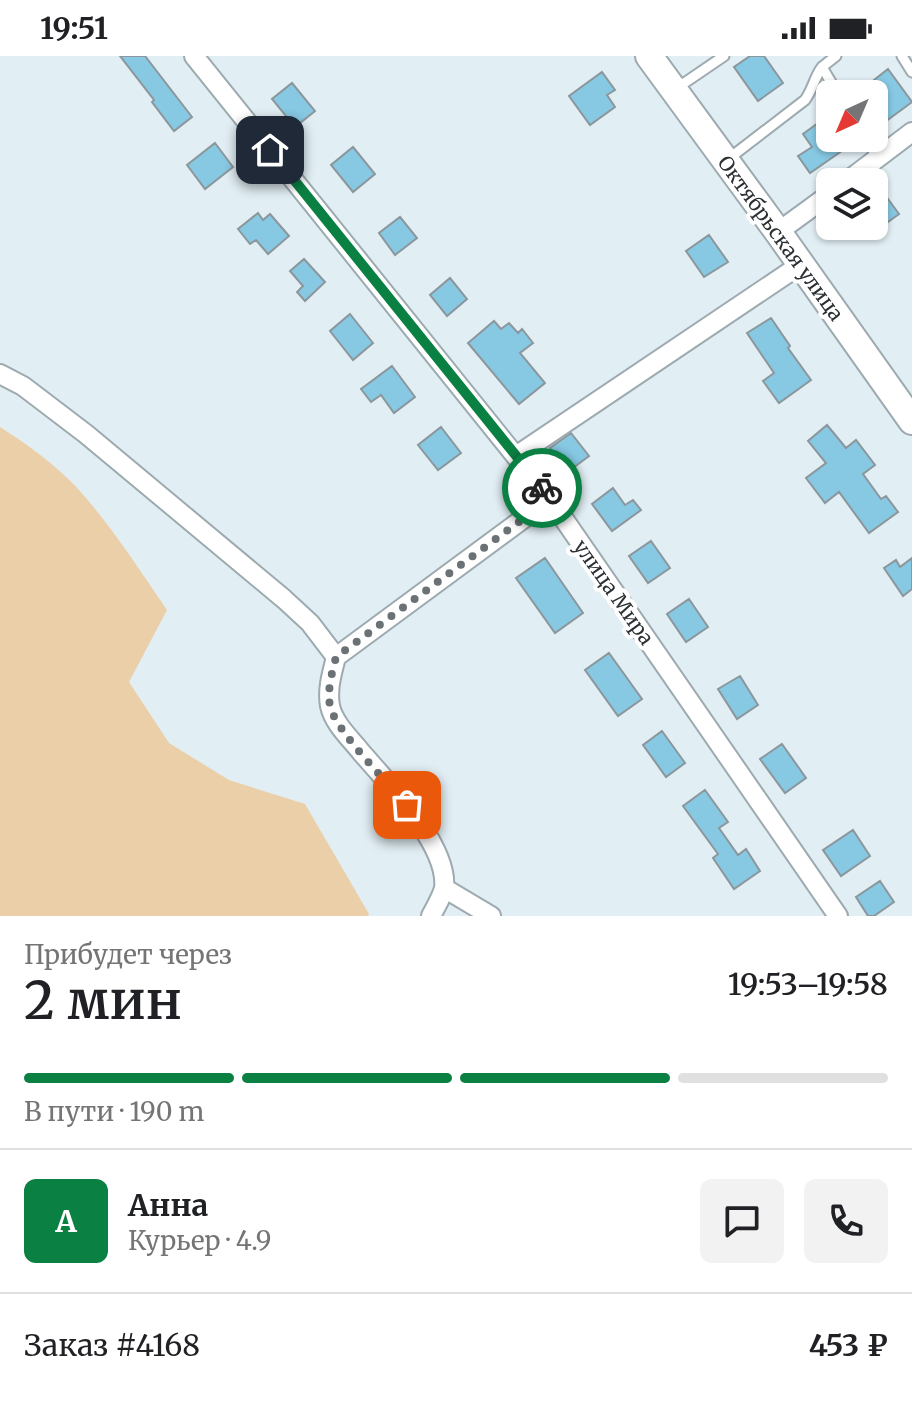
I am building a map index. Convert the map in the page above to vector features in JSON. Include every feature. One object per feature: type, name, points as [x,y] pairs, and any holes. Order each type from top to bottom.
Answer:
[{"type":"street","name":"улица Мира","points":[[194,56],[550,499],[838,916]]},
{"type":"street","name":"Октябрьская улица","points":[[649,56],[910,413]]},
{"type":"street","points":[[865,168],[912,132]]},
{"type":"street","points":[[778,232],[816,204]]},
{"type":"street","points":[[516,456],[800,265]]},
{"type":"street","points":[[0,374],[23,386],[86,434],[261,580],[310,623],[336,657]]},
{"type":"street","points":[[431,916],[444,888],[441,868],[428,836],[407,805],[340,727],[331,708],[329,688],[336,657],[550,499]]},
{"type":"street","points":[[444,888],[491,916]]},
{"type":"lane","points":[[673,91],[724,56]]},
{"type":"lane","points":[[726,161],[805,100],[822,67],[836,56]]},
{"type":"lane","points":[[902,56],[912,72]]},
{"type":"lane","points":[[822,67],[830,80]]},
{"type":"lane","points":[[874,152],[878,159]]},
{"type":"shaded area","points":[[0,427],[68,478],[118,539],[167,610],[129,682],[169,743],[229,780],[305,804],[368,916],[0,916]]},
{"type":"building","points":[[120,56],[145,56],[192,117],[174,131]]},
{"type":"building","points":[[750,56],[764,56],[783,83],[758,101],[734,67]]},
{"type":"building","points":[[888,69],[912,102],[888,120],[888,80],[874,80]]},
{"type":"building","points":[[602,72],[615,90],[607,95],[615,107],[590,125],[569,96]]},
{"type":"building","points":[[292,83],[315,111],[295,127],[272,99]]},
{"type":"building","points":[[816,125],[816,152],[840,152],[810,173],[798,156],[812,147],[803,134]]},
{"type":"building","points":[[215,143],[233,167],[205,189],[187,165]]},
{"type":"building","points":[[353,147],[375,174],[353,192],[331,165]]},
{"type":"building","points":[[888,199],[899,214],[888,222]]},
{"type":"building","points":[[258,213],[263,220],[270,214],[289,236],[268,254],[256,240],[250,244],[238,229]]},
{"type":"building","points":[[400,217],[417,238],[395,255],[379,233]]},
{"type":"building","points":[[709,235],[728,262],[704,277],[686,251]]},
{"type":"building","points":[[304,259],[325,282],[305,301],[297,292],[303,286],[290,271]]},
{"type":"building","points":[[450,278],[467,299],[447,316],[430,295]]},
{"type":"building","points":[[350,314],[373,343],[353,360],[330,331]]},
{"type":"building","points":[[771,318],[811,380],[779,403],[763,381],[774,373],[747,333]]},
{"type":"building","points":[[494,321],[501,329],[509,323],[518,333],[522,329],[533,343],[520,353],[545,383],[519,404],[468,343]]},
{"type":"building","points":[[392,366],[415,397],[394,413],[381,395],[371,402],[361,389]]},
{"type":"building","points":[[827,425],[846,448],[856,440],[875,465],[863,474],[881,499],[886,496],[898,512],[869,533],[839,492],[825,503],[806,478],[826,463],[808,441]]},
{"type":"building","points":[[441,427],[461,453],[438,470],[418,445]]},
{"type":"building","points":[[571,433],[589,456],[569,471],[550,448]]},
{"type":"building","points":[[613,488],[625,505],[633,500],[641,510],[612,531],[592,504]]},
{"type":"building","points":[[651,541],[670,568],[648,583],[629,556]]},
{"type":"building","points":[[545,558],[583,613],[555,633],[516,578]]},
{"type":"building","points":[[912,558],[912,589],[903,596],[884,568],[896,560],[900,567]]},
{"type":"building","points":[[689,599],[708,627],[686,642],[667,614]]},
{"type":"building","points":[[609,653],[642,699],[618,716],[585,670]]},
{"type":"building","points":[[740,676],[758,705],[737,719],[718,689]]},
{"type":"building","points":[[662,731],[685,763],[666,777],[643,745]]},
{"type":"building","points":[[782,744],[806,778],[785,793],[760,759]]},
{"type":"building","points":[[705,790],[728,822],[719,828],[738,855],[746,849],[760,871],[734,889],[713,858],[718,854],[683,806]]},
{"type":"building","points":[[853,830],[870,856],[841,876],[823,850]]},
{"type":"building","points":[[880,881],[894,902],[874,916],[868,916],[856,897]]},
{"type":"way so far","points":[[407,805],[340,727],[331,708],[329,688],[336,657],[550,499],[542,488]]},
{"type":"route","points":[[270,150],[542,488]]}]
